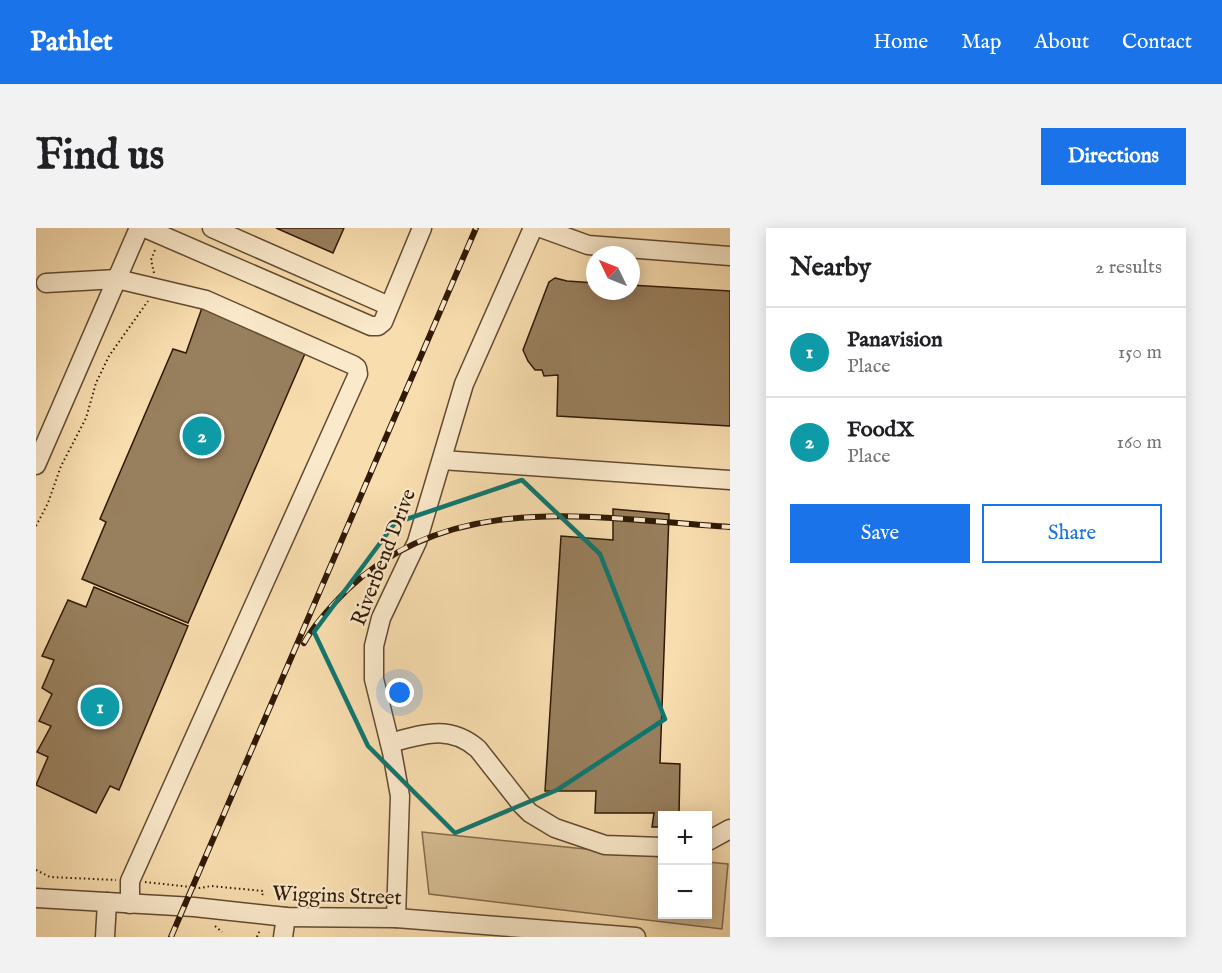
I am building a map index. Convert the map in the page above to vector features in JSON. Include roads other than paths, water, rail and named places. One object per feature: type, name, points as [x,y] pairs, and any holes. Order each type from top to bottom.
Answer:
[{"type":"street","points":[[36,465],[139,228]]},
{"type":"street","points":[[179,243],[211,228],[389,306]]},
{"type":"street","points":[[153,232],[372,326],[378,326],[382,322],[422,228]]},
{"type":"street","name":"Riverbend Drive","points":[[396,918],[400,796],[390,743],[374,680],[374,646],[381,618],[417,542],[464,384],[533,228]]},
{"type":"street","points":[[541,228],[588,245],[730,256]]},
{"type":"street","points":[[46,283],[117,279],[207,300],[352,365],[357,368],[358,374],[130,881],[130,904]]},
{"type":"street","points":[[442,460],[730,480]]},
{"type":"street","points":[[390,743],[429,733],[458,736],[469,741],[478,749],[530,813],[555,828],[605,845],[658,847]]},
{"type":"street","points":[[712,839],[730,829]]},
{"type":"street","name":"Wiggins Street","points":[[36,898],[194,907],[286,917],[396,918],[636,937]]},
{"type":"street","points":[[105,937],[107,902]]},
{"type":"street","points":[[283,937],[286,917]]},
{"type":"railway","points":[[171,937],[476,228]]},
{"type":"railway","points":[[304,643],[318,622],[341,596],[388,558],[433,536],[480,523],[528,517],[578,517],[730,527]]},
{"type":"place","name":"FoodX","points":[[202,436]]},
{"type":"place","name":"Panavision","points":[[100,707]]}]
